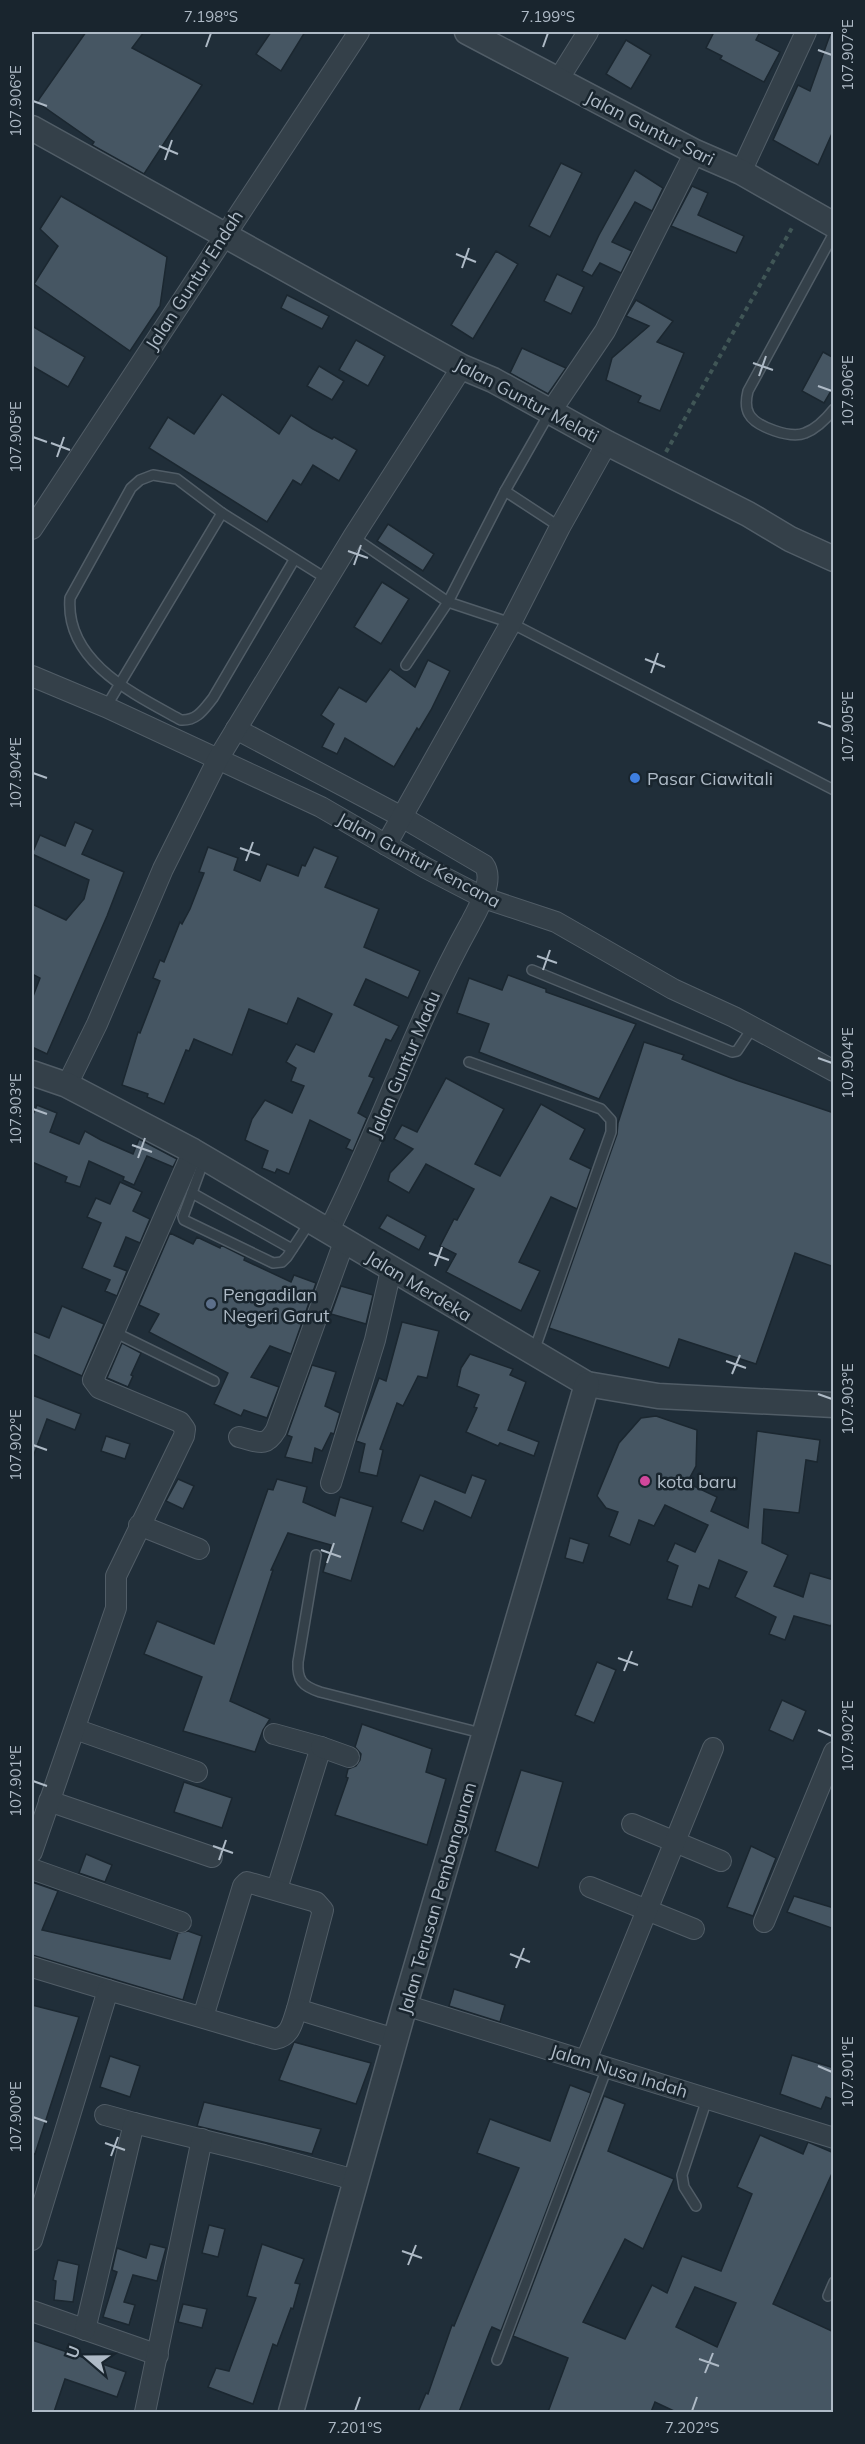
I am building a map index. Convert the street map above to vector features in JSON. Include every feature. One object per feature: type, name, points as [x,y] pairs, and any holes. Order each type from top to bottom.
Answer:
[{"type":"street","name":"Jalan Guntur Endah","points":[[32,529],[359,32]]},
{"type":"street","name":"Jalan Guntur Sari","points":[[467,32],[695,152],[741,172],[834,225]]},
{"type":"street","points":[[558,81],[588,32]]},
{"type":"street","points":[[741,172],[806,32]]},
{"type":"street","name":"Jalan Guntur Melati","points":[[32,128],[462,367],[493,380],[790,539],[834,559]]},
{"type":"street","points":[[550,411],[605,331],[695,152]]},
{"type":"street","points":[[67,1085],[97,1024],[163,869],[218,759],[353,537],[462,367]]},
{"type":"street","points":[[386,845],[511,623],[560,527],[608,443]]},
{"type":"street","name":"Jalan Guntur Kencana","points":[[32,676],[106,707],[321,807],[484,898],[556,922],[673,988],[834,1071]]},
{"type":"street","points":[[236,729],[402,817],[483,865],[487,872],[484,898]]},
{"type":"street","name":"Jalan Guntur Madu","points":[[239,1437],[263,1443],[270,1441],[276,1430],[327,1232],[349,1190],[442,974],[484,898]]},
{"type":"street","name":"Jalan Merdeka","points":[[32,1073],[67,1085],[199,1155],[587,1384],[658,1396],[834,1405]]},
{"type":"street","points":[[32,1852],[116,1608],[116,1576],[184,1436],[185,1429],[180,1422],[99,1388],[93,1380],[112,1331],[199,1155]]},
{"type":"street","points":[[331,1483],[375,1340],[391,1270]]},
{"type":"street","name":"Jalan Terusan Pembangunan","points":[[291,2412],[395,2039],[587,1384]]},
{"type":"street","points":[[139,1525],[199,1550]]},
{"type":"street","points":[[75,1729],[197,1773]]},
{"type":"street","points":[[274,1734],[349,1757]]},
{"type":"street","points":[[277,1889],[321,1747]]},
{"type":"street","points":[[586,2060],[713,1748]]},
{"type":"street","points":[[764,1922],[834,1752]]},
{"type":"street","points":[[49,1802],[212,1857]]},
{"type":"street","points":[[632,1824],[721,1861]]},
{"type":"street","points":[[32,1869],[181,1922]]},
{"type":"street","points":[[32,1967],[275,2039],[290,2032],[297,2009],[323,1910],[316,1902],[277,1889],[247,1882],[244,1884],[203,2017]]},
{"type":"street","points":[[590,1887],[694,1929]]},
{"type":"street","points":[[32,2240],[108,1990]]},
{"type":"street","name":"Jalan Nusa Indah","points":[[405,2005],[834,2138]]},
{"type":"street","points":[[297,2009],[395,2039]]},
{"type":"street","points":[[105,2115],[355,2180]]},
{"type":"street","points":[[85,2330],[134,2123]]},
{"type":"street","points":[[145,2412],[202,2139]]},
{"type":"street","points":[[32,2311],[158,2355]]},
{"type":"lane","points":[[834,233],[748,391],[746,406],[753,420],[784,434],[796,435],[812,429],[834,409]]},
{"type":"lane","points":[[406,665],[448,602],[505,491],[550,411]]},
{"type":"lane","points":[[294,560],[213,698],[196,717],[190,720],[181,720],[120,686],[90,658],[80,644],[69,615],[70,598],[131,488],[140,480],[153,475],[177,479],[222,513],[327,579]]},
{"type":"lane","points":[[505,491],[560,527]]},
{"type":"lane","points":[[106,707],[222,513]]},
{"type":"lane","points":[[353,537],[448,602],[511,623],[834,790]]},
{"type":"lane","points":[[532,970],[732,1052],[737,1052],[753,1028]]},
{"type":"lane","points":[[469,1062],[601,1109],[611,1120],[611,1132],[533,1353]]},
{"type":"lane","points":[[199,1155],[192,1193],[183,1216],[184,1220],[273,1263],[282,1262],[292,1249],[327,1232]]},
{"type":"lane","points":[[192,1193],[292,1249]]},
{"type":"lane","points":[[112,1331],[214,1382]]},
{"type":"lane","points":[[316,1555],[298,1662],[299,1679],[302,1685],[320,1692],[485,1734]]},
{"type":"lane","points":[[497,2360],[607,2068]]},
{"type":"lane","points":[[696,2206],[684,2187],[682,2175],[707,2098]]},
{"type":"lane","points":[[828,2296],[834,2282]]},
{"type":"path","points":[[657,468],[803,208]]},
{"type":"building","points":[[86,32],[144,32],[132,48],[202,85],[144,174],[92,145],[94,142],[37,102]]},
{"type":"building","points":[[271,32],[305,32],[281,71],[256,54]]},
{"type":"building","points":[[714,32],[760,32],[756,40],[780,52],[764,82],[720,59],[722,56],[706,48]]},
{"type":"building","points":[[831,32],[834,32],[834,129],[818,165],[773,140],[798,85],[810,91]]},
{"type":"building","points":[[626,40],[651,55],[631,89],[606,74]]},
{"type":"building","points":[[561,163],[582,173],[550,237],[529,226]]},
{"type":"building","points":[[635,170],[663,188],[652,211],[635,202],[612,242],[632,251],[621,273],[600,263],[592,276],[582,271]]},
{"type":"building","points":[[692,186],[708,193],[698,215],[744,236],[736,253],[671,226]]},
{"type":"building","points":[[61,196],[167,257],[160,306],[130,351],[34,284],[58,246],[40,229]]},
{"type":"building","points":[[496,251],[518,264],[473,339],[451,325]]},
{"type":"building","points":[[557,274],[584,287],[571,314],[544,301]]},
{"type":"building","points":[[287,295],[329,316],[322,329],[281,308]]},
{"type":"building","points":[[636,300],[673,321],[657,342],[684,353],[660,411],[638,402],[641,396],[606,380],[612,358],[649,326],[626,316]]},
{"type":"building","points":[[32,326],[85,357],[68,387],[32,366]]},
{"type":"building","points":[[356,340],[385,356],[368,386],[339,370]]},
{"type":"building","points":[[522,348],[566,368],[548,394],[510,373]]},
{"type":"building","points":[[823,352],[834,358],[834,386],[824,403],[802,391]]},
{"type":"building","points":[[319,366],[344,381],[332,400],[307,386]]},
{"type":"building","points":[[222,394],[279,434],[291,415],[313,429],[332,439],[334,437],[357,450],[339,481],[313,465],[301,485],[293,480],[267,522],[149,448],[168,417],[194,434]]},
{"type":"building","points":[[388,524],[434,554],[423,571],[377,541]]},
{"type":"building","points":[[382,582],[409,599],[381,644],[354,627]]},
{"type":"building","points":[[428,660],[450,671],[431,710],[419,730],[417,728],[394,767],[345,738],[337,754],[322,747],[334,724],[321,715],[339,687],[366,702],[390,669],[415,687]]},
{"type":"building","points":[[75,822],[93,830],[82,854],[124,872],[47,1054],[32,1047],[32,999],[40,978],[32,974],[32,904],[66,920],[84,899],[89,880],[32,854],[40,835],[65,846]]},
{"type":"building","points":[[208,847],[238,858],[234,870],[260,881],[267,864],[298,876],[302,865],[305,866],[314,847],[338,857],[325,887],[379,909],[364,947],[420,971],[408,998],[366,979],[354,1005],[399,1026],[391,1041],[386,1039],[369,1076],[374,1078],[358,1113],[367,1118],[353,1151],[346,1148],[350,1140],[310,1120],[289,1174],[277,1169],[275,1173],[262,1168],[268,1151],[245,1140],[252,1119],[265,1100],[292,1113],[304,1086],[291,1081],[296,1068],[286,1062],[296,1044],[314,1052],[332,1014],[298,998],[287,1024],[249,1009],[232,1055],[194,1039],[189,1051],[186,1050],[164,1104],[147,1097],[148,1094],[122,1085],[138,1032],[140,1033],[160,981],[153,978],[160,960],[164,962],[180,922],[182,924],[190,909],[204,873],[199,872]]},
{"type":"building","points":[[508,975],[546,989],[546,992],[636,1024],[599,1099],[479,1052],[489,1024],[457,1013],[469,978],[502,990]]},
{"type":"building","points":[[644,1042],[684,1055],[682,1059],[736,1080],[834,1113],[834,1267],[795,1253],[756,1364],[679,1339],[669,1368],[549,1328],[617,1134],[618,1123]]},
{"type":"building","points":[[446,1078],[504,1109],[475,1164],[500,1176],[541,1104],[585,1129],[570,1159],[591,1169],[577,1209],[551,1197],[519,1262],[540,1271],[521,1311],[446,1272],[456,1254],[440,1246],[454,1219],[457,1220],[474,1189],[426,1164],[409,1193],[388,1181],[390,1173],[413,1149],[394,1139],[402,1125],[417,1132]]},
{"type":"building","points":[[37,1105],[57,1113],[50,1132],[79,1144],[85,1131],[133,1154],[139,1139],[177,1159],[173,1167],[147,1156],[134,1185],[123,1180],[124,1177],[89,1161],[80,1187],[65,1182],[67,1177],[32,1162],[32,1117]]},
{"type":"building","points":[[120,1182],[142,1192],[133,1211],[150,1219],[140,1243],[126,1237],[114,1266],[127,1271],[117,1296],[105,1291],[110,1280],[82,1268],[101,1223],[87,1217],[96,1198],[110,1204]]},
{"type":"building","points":[[387,1215],[426,1236],[419,1250],[379,1228]]},
{"type":"building","points":[[170,1233],[193,1244],[197,1237],[220,1248],[221,1245],[245,1257],[244,1260],[291,1282],[294,1275],[316,1283],[291,1354],[270,1346],[251,1377],[279,1387],[267,1418],[244,1410],[241,1416],[214,1404],[228,1373],[149,1332],[159,1314],[139,1305]]},
{"type":"building","points":[[341,1286],[373,1295],[366,1324],[331,1314]]},
{"type":"building","points":[[62,1306],[104,1324],[82,1376],[32,1354],[32,1331],[49,1338]]},
{"type":"building","points":[[402,1322],[439,1331],[427,1378],[418,1376],[403,1406],[397,1403],[380,1449],[383,1450],[377,1476],[359,1472],[365,1444],[356,1441],[379,1378],[386,1381]]},
{"type":"building","points":[[122,1343],[141,1353],[128,1387],[107,1378]]},
{"type":"building","points":[[470,1354],[513,1369],[510,1375],[526,1382],[508,1430],[539,1442],[534,1456],[500,1443],[498,1446],[466,1432],[477,1408],[474,1407],[479,1395],[457,1386],[461,1368]]},
{"type":"building","points":[[312,1365],[336,1372],[325,1406],[340,1413],[334,1434],[331,1433],[322,1451],[315,1448],[312,1463],[285,1457],[292,1437],[287,1435]]},
{"type":"building","points":[[32,1395],[81,1414],[75,1430],[47,1419],[33,1457]]},
{"type":"building","points":[[656,1416],[697,1430],[696,1466],[687,1483],[717,1497],[711,1511],[748,1528],[757,1431],[820,1440],[817,1462],[806,1460],[799,1513],[764,1509],[762,1543],[788,1555],[774,1586],[803,1597],[810,1573],[834,1580],[834,1615],[831,1626],[794,1616],[785,1640],[769,1634],[776,1617],[735,1597],[747,1572],[719,1560],[709,1589],[699,1585],[692,1607],[667,1599],[678,1566],[667,1561],[675,1543],[695,1552],[708,1525],[665,1505],[654,1526],[639,1520],[630,1545],[609,1536],[618,1512],[606,1508],[597,1496],[619,1443],[641,1418]]},
{"type":"building","points":[[106,1436],[130,1444],[125,1459],[101,1451]]},
{"type":"building","points":[[420,1475],[465,1493],[472,1475],[486,1480],[471,1518],[435,1501],[423,1531],[401,1522]]},
{"type":"building","points":[[178,1479],[194,1486],[183,1509],[166,1501]]},
{"type":"building","points":[[277,1479],[307,1487],[303,1502],[335,1516],[340,1497],[373,1507],[351,1581],[323,1572],[331,1545],[288,1533],[271,1570],[273,1570],[230,1701],[270,1719],[263,1730],[255,1752],[183,1731],[202,1677],[144,1654],[157,1621],[214,1644],[268,1489],[273,1490]]},
{"type":"building","points":[[570,1538],[589,1544],[583,1563],[565,1558]]},
{"type":"building","points":[[597,1662],[616,1670],[594,1723],[575,1715]]},
{"type":"building","points":[[782,1700],[806,1711],[793,1741],[769,1730]]},
{"type":"building","points":[[362,1724],[432,1749],[426,1772],[446,1779],[427,1845],[335,1815],[348,1778],[346,1777],[348,1769],[356,1766],[360,1760],[361,1754],[355,1747]]},
{"type":"building","points":[[521,1770],[563,1782],[538,1868],[495,1851]]},
{"type":"building","points":[[184,1782],[232,1798],[222,1828],[174,1812]]},
{"type":"building","points":[[751,1846],[776,1858],[753,1916],[727,1907]]},
{"type":"building","points":[[86,1854],[112,1865],[105,1882],[79,1873]]},
{"type":"building","points":[[32,1882],[58,1891],[42,1930],[170,1959],[178,1933],[188,1931],[202,1936],[183,2000],[32,1955]]},
{"type":"building","points":[[794,1896],[834,1908],[834,1929],[787,1912]]},
{"type":"building","points":[[454,1989],[505,2005],[500,2022],[449,2006]]},
{"type":"building","points":[[32,2005],[79,2017],[35,2154],[32,2154]]},
{"type":"building","points":[[294,2042],[371,2063],[356,2104],[279,2080]]},
{"type":"building","points":[[792,2055],[834,2068],[834,2100],[826,2097],[821,2109],[780,2094]]},
{"type":"building","points":[[110,2056],[140,2066],[130,2097],[100,2087]]},
{"type":"building","points":[[570,2085],[591,2093],[501,2331],[492,2327],[459,2412],[418,2412],[426,2393],[428,2394],[452,2325],[454,2326],[519,2168],[477,2153],[490,2119],[550,2141]]},
{"type":"building","points":[[604,2096],[625,2104],[608,2151],[674,2179],[643,2249],[625,2239],[583,2322],[625,2339],[652,2285],[667,2293],[682,2256],[721,2271],[752,2194],[737,2187],[760,2135],[803,2154],[808,2142],[834,2153],[834,2169],[773,2304],[834,2332],[834,2412],[676,2412],[655,2402],[651,2412],[548,2412],[568,2358],[513,2336]],"holes":[[[695,2287],[736,2303],[717,2347],[676,2327]]]},
{"type":"building","points":[[204,2102],[321,2129],[312,2154],[197,2126]]},
{"type":"building","points":[[209,2225],[225,2229],[218,2257],[202,2253]]},
{"type":"building","points":[[150,2244],[166,2248],[157,2281],[133,2275],[124,2302],[135,2305],[129,2325],[103,2317],[117,2272],[112,2270],[117,2248],[146,2258]]},
{"type":"building","points":[[262,2244],[304,2259],[295,2283],[300,2284],[293,2309],[291,2308],[277,2346],[273,2344],[253,2404],[208,2387],[216,2368],[229,2371],[256,2298],[247,2296]]},
{"type":"building","points":[[58,2260],[79,2265],[73,2302],[54,2300],[56,2281],[53,2280]]},
{"type":"building","points":[[183,2304],[207,2309],[202,2328],[178,2322]]},
{"type":"building","points":[[32,2340],[126,2372],[117,2397],[65,2379],[54,2412],[32,2412]]},
{"type":"place","name":"Pasar Ciawitali","points":[[635,778]]},
{"type":"place","name":"Pengadilan Negeri Garut","points":[[211,1304]]},
{"type":"place","name":"kota baru","points":[[645,1481]]}]
